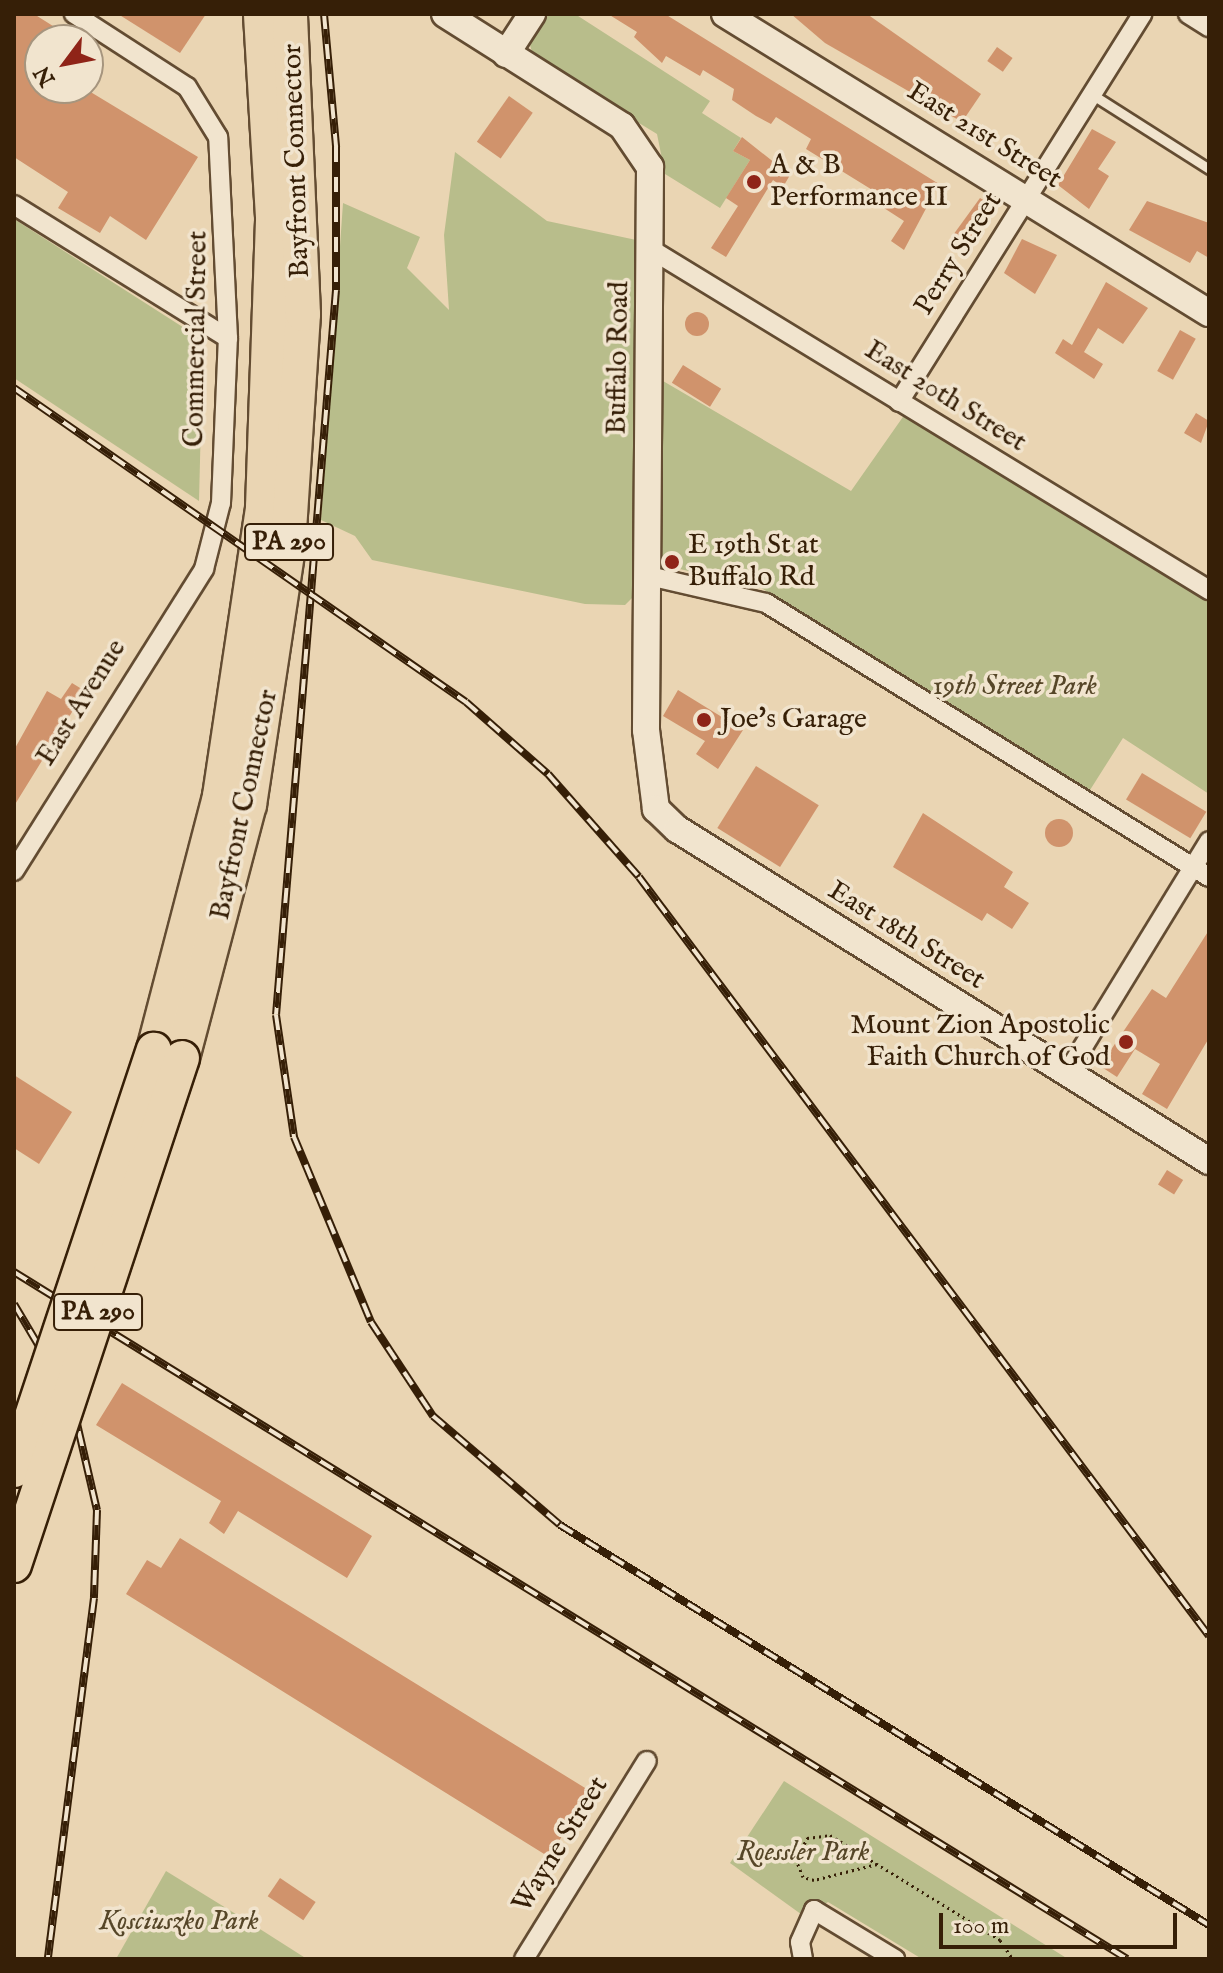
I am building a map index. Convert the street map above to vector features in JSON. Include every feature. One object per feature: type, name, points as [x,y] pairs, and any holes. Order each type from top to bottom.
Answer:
[{"type":"highway","name":"Bayfront Connector","points":[[14,1470],[168,1054],[220,796],[263,507],[273,217],[261,14]]},
{"type":"highway","name":"Bayfront Connector","points":[[14,1565],[168,1054],[249,805],[288,546],[303,314],[290,14]]},
{"type":"main road","name":"Buffalo Road","points":[[445,14],[639,144],[651,177],[646,730],[656,809]]},
{"type":"main road","points":[[506,54],[532,14]]},
{"type":"main road","name":"East 21st Street","points":[[725,14],[1209,313]]},
{"type":"main road","name":"East 18th Street","points":[[656,809],[677,829],[1209,1161]]},
{"type":"street","name":"Commercial Street","points":[[74,14],[176,78],[207,110],[225,166],[228,338],[221,503],[204,569]]},
{"type":"street","name":"Perry Street","points":[[899,402],[1142,14]]},
{"type":"street","points":[[1188,14],[1209,27]]},
{"type":"street","points":[[14,205],[228,338]]},
{"type":"street","name":"East 20th Street","points":[[652,250],[1209,590]]},
{"type":"street","name":"East Avenue","points":[[14,871],[204,569]]},
{"type":"street","points":[[649,576],[766,603],[1209,877]]},
{"type":"street","points":[[1067,1073],[1209,841]]},
{"type":"street","name":"Wayne Street","points":[[524,1959],[647,1761]]},
{"type":"street","points":[[803,1959],[800,1942],[814,1910],[895,1959]]},
{"type":"lane","points":[[1093,95],[1209,169]]},
{"type":"path","points":[[877,1864],[814,1880],[803,1877],[796,1860],[807,1838],[823,1834],[877,1864],[1000,1940],[1013,1959]]},
{"type":"green space","points":[[549,14],[575,14],[710,101],[702,113],[741,138],[733,151],[750,160],[720,208],[665,174],[657,134],[534,59],[530,45]]},
{"type":"green space","points":[[455,152],[547,221],[641,241],[637,593],[625,605],[585,604],[372,560],[355,536],[321,520],[343,203],[420,237],[407,268],[449,310],[444,235]]},
{"type":"green space","points":[[14,219],[203,340],[199,501],[14,378]]},
{"type":"green space","name":"19th Street Park","points":[[663,381],[851,491],[905,414],[1209,599],[1209,794],[1123,738],[1090,790],[761,588],[667,566],[660,557]]},
{"type":"green space","name":"Roessler Park","points":[[784,1781],[1068,1959],[922,1959],[828,1902],[805,1917],[730,1863]]},
{"type":"green space","name":"Kosciuszko Park","points":[[166,1871],[252,1924],[307,1959],[116,1959]]},
{"type":"building","points":[[14,14],[34,14],[50,24],[24,24],[24,104],[104,104],[104,100],[198,157],[146,240],[110,216],[100,233],[58,208],[68,192],[14,157]]},
{"type":"building","points":[[118,14],[206,14],[180,53]]},
{"type":"building","points":[[608,14],[665,14],[939,184],[904,250],[891,241],[904,221],[870,199],[874,191],[806,149],[811,139],[776,117],[771,124],[756,116],[732,100],[734,89],[703,70],[700,76],[666,56],[662,63],[634,37],[637,32]]},
{"type":"building","points":[[791,14],[867,14],[981,94],[962,122],[825,43]]},
{"type":"building","points":[[997,47],[1013,58],[1003,72],[987,61]]},
{"type":"building","points":[[509,96],[533,113],[501,159],[477,142]]},
{"type":"building","points":[[1092,129],[1116,142],[1098,169],[1109,176],[1089,209],[1058,185]]},
{"type":"building","points":[[742,137],[790,175],[783,187],[773,180],[726,257],[711,248],[738,206],[726,198],[750,160],[733,151]]},
{"type":"building","points":[[980,198],[995,207],[965,252],[948,242]]},
{"type":"building","points":[[1147,201],[1209,223],[1209,258],[1197,251],[1190,263],[1129,230]]},
{"type":"building","points":[[1022,239],[1057,255],[1035,294],[1004,273]]},
{"type":"building","points":[[1106,282],[1148,308],[1123,344],[1098,328],[1084,352],[1103,364],[1094,379],[1055,353],[1063,339],[1072,345]]},
{"type":"building","points":[[697,312],[705,316],[709,324],[705,332],[697,336],[689,332],[685,324],[689,316]]},
{"type":"building","points":[[1180,330],[1196,339],[1173,380],[1157,371]]},
{"type":"building","points":[[683,365],[721,389],[710,407],[672,383]]},
{"type":"building","points":[[1196,413],[1209,421],[1201,443],[1184,433]]},
{"type":"building","points":[[72,683],[85,691],[14,806],[14,750],[47,691],[61,699]]},
{"type":"building","points":[[678,690],[743,730],[718,769],[696,754],[705,741],[663,716]]},
{"type":"building","points":[[756,766],[819,805],[780,867],[717,828]]},
{"type":"building","points":[[1142,773],[1206,812],[1190,838],[1126,800]]},
{"type":"building","points":[[923,813],[1013,872],[1004,887],[1029,903],[1012,929],[987,913],[982,921],[893,867]]},
{"type":"building","points":[[1059,819],[1069,823],[1073,833],[1069,843],[1059,847],[1049,843],[1045,833],[1049,823]]},
{"type":"building","points":[[1209,930],[1209,1038],[1167,1109],[1142,1094],[1160,1064],[1135,1049],[1117,1077],[1100,1066],[1152,989],[1166,998]]},
{"type":"building","points":[[14,1075],[72,1112],[39,1164],[14,1148]]},
{"type":"building","points":[[1167,1170],[1183,1180],[1174,1194],[1158,1184]]},
{"type":"building","points":[[122,1383],[372,1536],[347,1578],[238,1511],[224,1534],[209,1523],[221,1501],[96,1425]]},
{"type":"building","points":[[180,1538],[590,1791],[549,1857],[126,1594],[147,1560],[161,1568]]},
{"type":"building","points":[[280,1878],[316,1902],[303,1920],[268,1896]]},
{"type":"railway","points":[[324,14],[336,147],[336,290],[276,1015],[294,1137],[371,1322],[433,1416],[560,1525],[1209,1925]]},
{"type":"railway","points":[[14,388],[466,702],[548,774],[639,877],[1209,1636]]},
{"type":"railway","points":[[14,1272],[1127,1959]]},
{"type":"railway","points":[[14,1304],[72,1402],[97,1510],[94,1598],[48,1959]]},
{"type":"place","name":"A & B Performance II","points":[[754,182]]},
{"type":"place","name":"E 19th St at Buffalo Rd","points":[[672,562]]},
{"type":"place","name":"Joe's Garage","points":[[704,720]]},
{"type":"place","name":"Mount Zion Apostolic Faith Church of God","points":[[1126,1042]]}]
